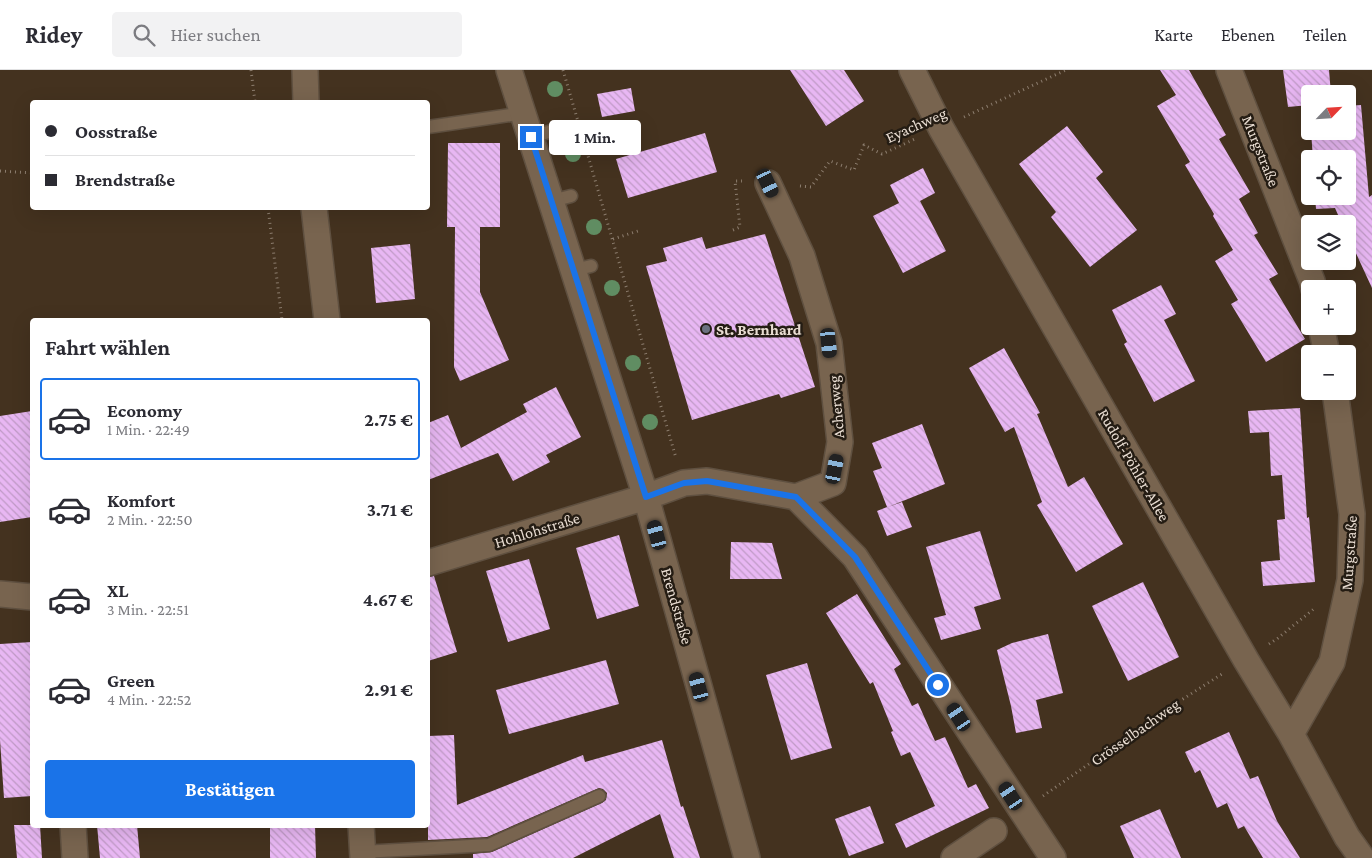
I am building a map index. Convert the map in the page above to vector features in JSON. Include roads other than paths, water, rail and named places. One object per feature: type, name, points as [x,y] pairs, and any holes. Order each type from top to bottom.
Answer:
[{"type":"street","points":[[305,70],[306,100]]},
{"type":"street","name":"Brendstraße","points":[[509,70],[535,127],[561,198],[582,268],[599,336],[623,402],[646,497],[746,858]]},
{"type":"street","name":"Rudolf-Pöhler-Allee","points":[[912,70],[941,128],[1241,652],[1291,734],[1347,837],[1362,858]]},
{"type":"street","name":"Murgstraße","points":[[1229,70],[1312,280]]},
{"type":"street","name":"Acherweg","points":[[768,183],[802,256],[829,343],[840,442],[832,483],[796,497]]},
{"type":"street","points":[[314,210],[327,318]]},
{"type":"street","name":"Murgstraße","points":[[1291,734],[1332,662],[1350,580],[1352,514],[1336,400]]},
{"type":"street","name":"Hohlohstraße","points":[[430,562],[646,497],[684,483],[707,481],[796,497]]},
{"type":"street","points":[[796,497],[855,557],[1053,858]]},
{"type":"street","points":[[0,594],[30,597]]},
{"type":"street","points":[[73,828],[75,858]]},
{"type":"street","points":[[361,828],[363,855]]},
{"type":"street","points":[[954,858],[994,832]]},
{"type":"lane","points":[[435,124],[535,127]]},
{"type":"lane","points":[[363,855],[489,845],[598,796]]},
{"type":"place","name":"St. Bernhard","points":[[706,329]]}]
